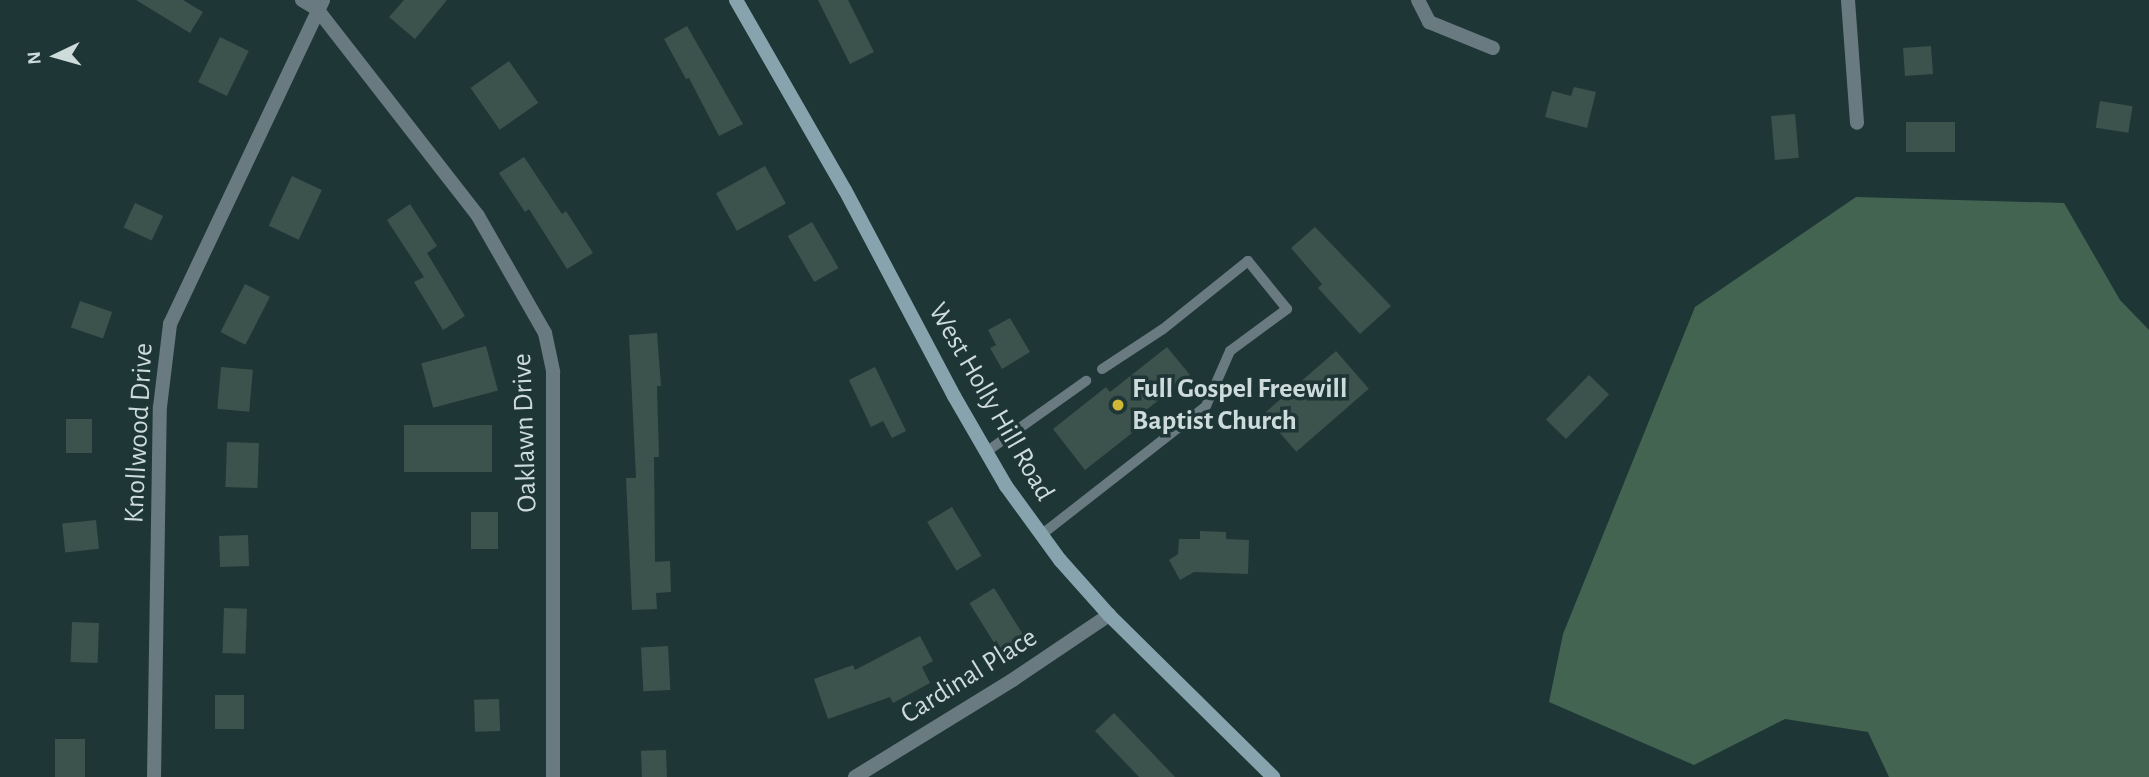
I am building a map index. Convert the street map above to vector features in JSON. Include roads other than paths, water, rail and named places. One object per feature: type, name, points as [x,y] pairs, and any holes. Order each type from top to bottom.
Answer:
[{"type":"street","name":"Oaklawn Drive","points":[[302,0],[320,4],[478,216],[545,333],[553,372],[553,777]]},
{"type":"street","name":"West Holly Hill Road","points":[[736,0],[845,190],[986,452],[1041,535],[1109,615],[1273,777]]},
{"type":"street","points":[[1418,0],[1430,22],[1493,48]]},
{"type":"street","points":[[1848,0],[1857,123]]},
{"type":"street","name":"Knollwood Drive","points":[[154,777],[160,407],[170,324],[320,4]]},
{"type":"street","name":"Cardinal Place","points":[[855,777],[1014,679],[1109,615]]},
{"type":"lane","points":[[1041,535],[1206,406],[1230,351],[1287,309],[1248,261],[1163,329],[1102,369]]},
{"type":"lane","points":[[986,452],[1086,381]]},
{"type":"place","name":"Full Gospel Freewill Baptist Church","points":[[1118,405]]}]
